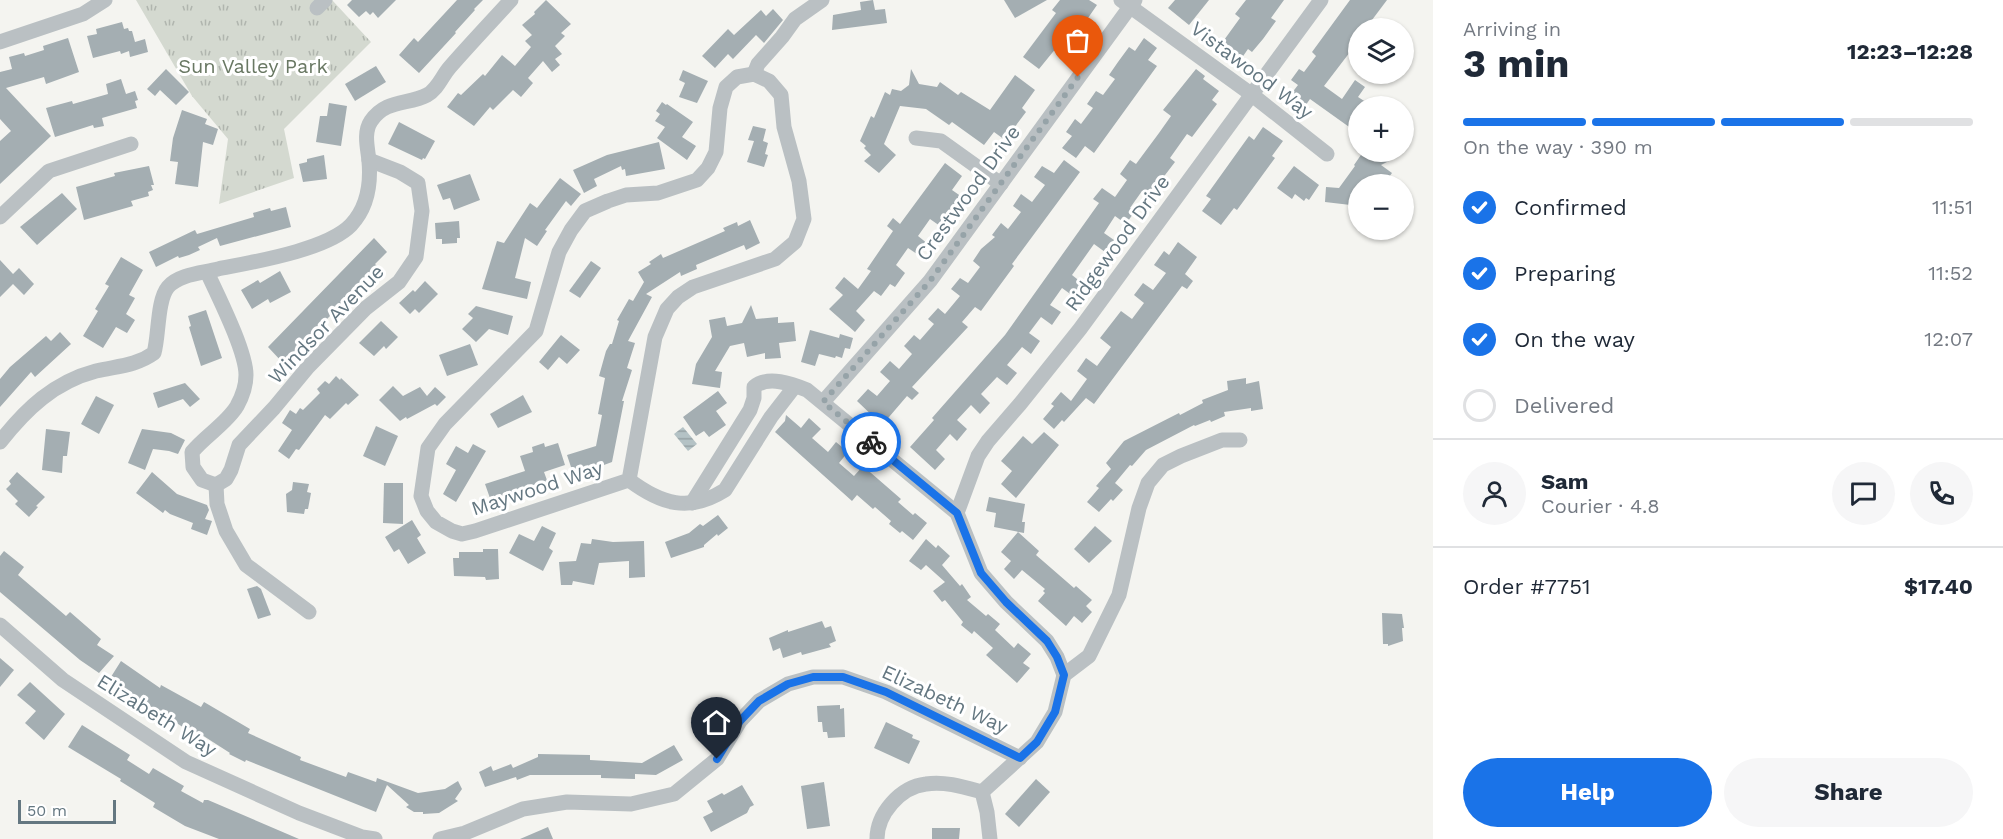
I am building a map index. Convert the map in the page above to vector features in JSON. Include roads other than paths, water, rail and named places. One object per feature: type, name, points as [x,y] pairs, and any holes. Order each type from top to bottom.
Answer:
[{"type":"street","points":[[0,42],[83,14],[105,0]]},
{"type":"street","points":[[0,442],[21,416],[50,390],[70,379],[143,361],[154,353],[159,338],[160,306],[167,287],[185,276],[254,262],[319,244],[351,225],[363,209],[368,194],[367,134],[370,122],[388,106],[425,96],[434,90],[448,69],[512,0]]},
{"type":"street","points":[[754,74],[758,64],[782,38],[795,19],[822,0]]},
{"type":"street","name":"Ridgewood Drive","points":[[957,513],[978,456],[988,441],[1080,329],[1320,0]]},
{"type":"street","name":"Vistawood Way","points":[[1129,2],[1327,154]]},
{"type":"street","name":"Crestwood Drive","points":[[823,402],[930,281],[1129,2]]},
{"type":"street","name":"Maywood Way","points":[[754,74],[769,81],[781,95],[784,127],[799,181],[804,219],[795,243],[776,259],[693,287],[678,297],[667,309],[655,337],[629,480],[462,534],[436,522],[421,496],[428,448],[446,423],[536,331],[559,252],[585,211],[626,195],[658,193],[697,180],[708,168],[716,152],[720,108],[726,87],[737,77],[754,74]]},
{"type":"street","points":[[916,138],[941,141],[1001,184]]},
{"type":"street","points":[[0,217],[49,171],[131,144]]},
{"type":"street","name":"Windsor Avenue","points":[[216,484],[226,479],[239,444],[274,408],[308,367],[366,308],[399,282],[416,257],[422,211],[417,183],[400,172],[369,160]]},
{"type":"street","points":[[207,272],[235,336],[245,365],[246,376],[245,387],[236,407],[192,452],[193,468],[202,480],[216,484],[217,504],[226,531],[246,566],[309,612]]},
{"type":"street","points":[[692,503],[750,410],[754,398],[754,387],[759,383],[777,381],[807,390],[957,513],[981,573],[1006,602],[1047,641],[1064,675],[1055,712],[1037,742],[982,792]]},
{"type":"street","name":"Maywood Way","points":[[629,480],[654,497],[667,502],[692,503],[714,497],[725,490],[771,417],[795,386]]},
{"type":"street","points":[[1064,675],[1089,656],[1109,619],[1119,595],[1139,508],[1148,483],[1163,465],[1181,456],[1222,440],[1240,440]]},
{"type":"street","name":"Elizabeth Way","points":[[0,625],[63,680],[186,762],[299,813],[362,837],[375,839]]},
{"type":"street","name":"Elizabeth Way","points":[[440,839],[465,833],[523,809],[567,802],[631,804],[674,794],[717,759],[740,721],[759,701],[788,684],[813,677],[843,677],[886,692],[1020,758]]},
{"type":"street","points":[[877,839],[880,818],[890,805],[906,792],[924,784],[942,784],[982,792]]},
{"type":"street","points":[[982,792],[990,839]]},
{"type":"park label","name":"Sun Valley Park","points":[[253,66]]}]
